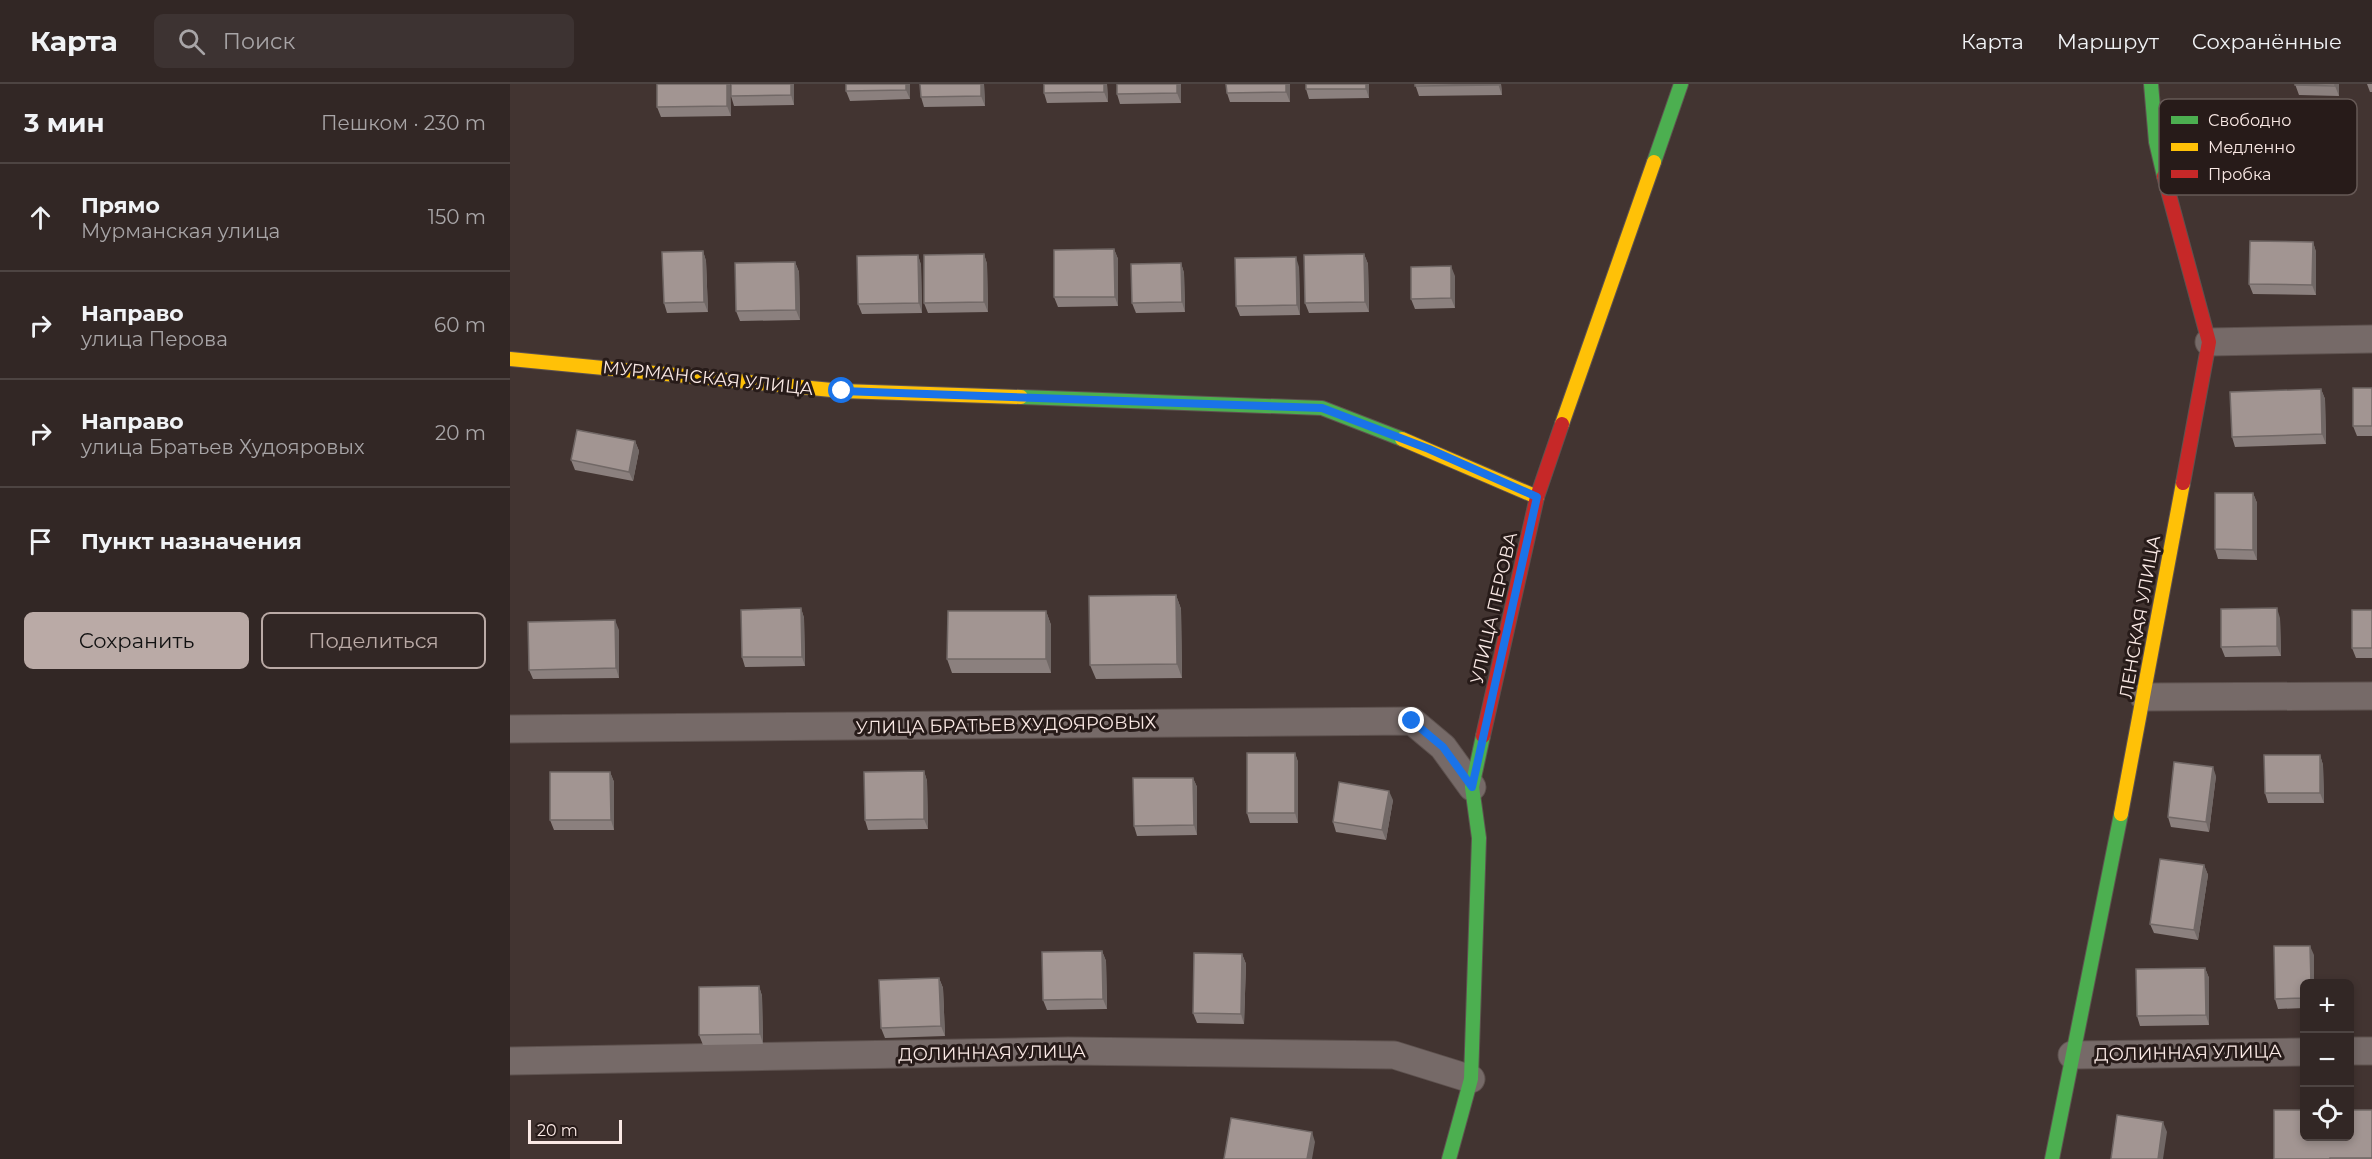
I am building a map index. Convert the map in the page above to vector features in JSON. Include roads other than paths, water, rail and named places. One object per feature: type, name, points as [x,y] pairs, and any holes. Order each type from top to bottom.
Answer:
[{"type":"street","name":"УЛИЦА ПЕРОВА","points":[[1449,1159],[1471,1079],[1479,838],[1472,787],[1537,497],[1682,84]]},
{"type":"street","name":"ЛЕНСКАЯ УЛИЦА","points":[[2151,84],[2159,154]]},
{"type":"street","name":"ЛЕНСКАЯ УЛИЦА","points":[[2052,1159],[2144,698],[2209,342],[2169,195]]},
{"type":"street","points":[[2209,342],[2372,339]]},
{"type":"street","name":"МУРМАНСКАЯ УЛИЦА","points":[[510,359],[842,391],[1322,408],[1429,449],[1537,497]]},
{"type":"street","points":[[2144,698],[2372,696]]},
{"type":"street","name":"УЛИЦА БРАТЬЕВ ХУДОЯРОВЫХ","points":[[510,729],[1412,721],[1443,747],[1472,787]]},
{"type":"street","name":"ДОЛИННАЯ УЛИЦА","points":[[510,1061],[1068,1051],[1394,1055],[1471,1079]]},
{"type":"street","points":[[2354,1051],[2372,1051]]},
{"type":"street","name":"ДОЛИННАЯ УЛИЦА","points":[[2072,1055],[2300,1052]]}]
